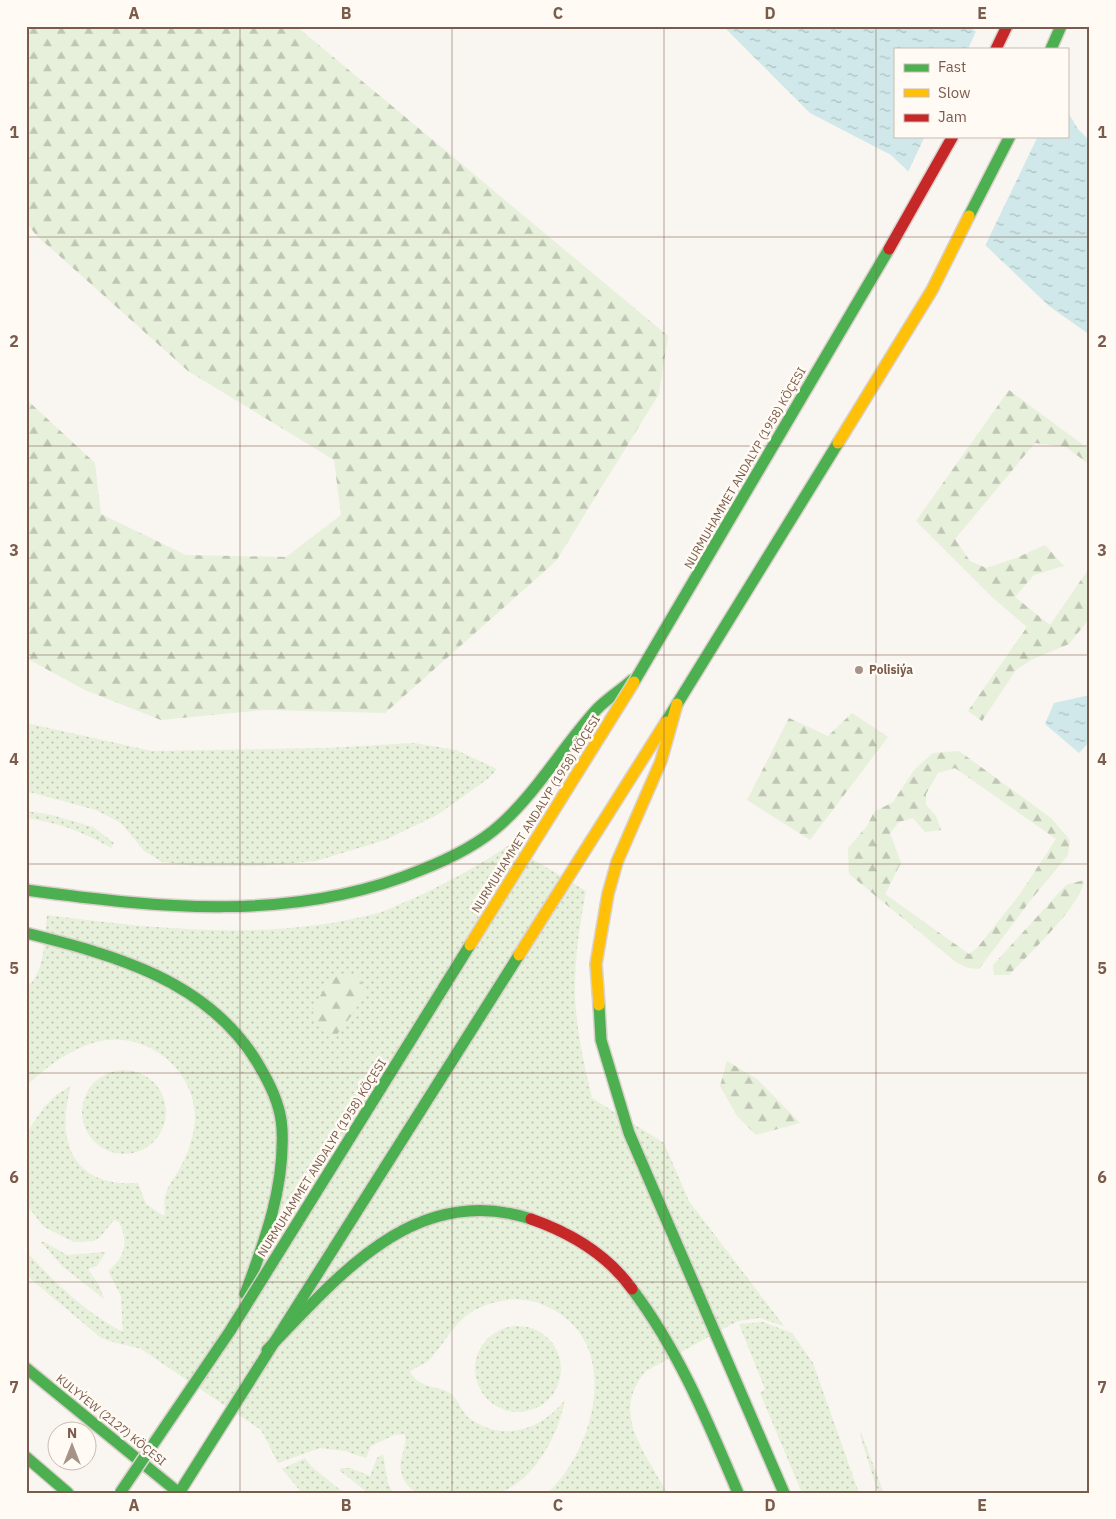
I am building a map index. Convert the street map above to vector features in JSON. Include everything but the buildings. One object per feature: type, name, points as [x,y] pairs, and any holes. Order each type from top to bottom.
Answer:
[{"type":"main road","points":[[996,48],[1007,26]]},
{"type":"main road","points":[[1051,48],[1062,26]]},
{"type":"main road","name":"NURMUHAMMET ANDALYP (1958) KÖÇESI","points":[[120,1493],[230,1331],[639,674],[887,253],[952,138]]},
{"type":"main road","points":[[179,1493],[267,1350],[677,704],[932,290],[1009,138]]},
{"type":"main road","points":[[26,890],[144,905],[180,908],[234,908],[322,902],[364,892],[413,876],[480,840],[499,826],[550,770],[595,711],[639,674]]},
{"type":"main road","points":[[677,704],[661,761],[617,862],[608,894],[600,931],[596,964],[601,1040],[629,1133],[784,1493]]},
{"type":"main road","points":[[26,932],[124,959],[165,978],[223,1017],[242,1038],[259,1064],[276,1099],[282,1127],[279,1184],[261,1252],[230,1331]]},
{"type":"main road","points":[[267,1350],[330,1285],[385,1240],[433,1217],[462,1212],[495,1210],[544,1224],[573,1236],[601,1257],[618,1273],[641,1300],[667,1341],[695,1394],[738,1493]]},
{"type":"main road","name":"KULYÝEW (2127) KÖÇESI","points":[[26,1368],[179,1493]]},
{"type":"main road","points":[[26,1457],[68,1493]]},
{"type":"green space","points":[[26,26],[296,26],[668,336],[659,394],[556,561],[385,713],[265,710],[161,720],[85,690],[26,658],[26,399],[95,463],[101,514],[186,555],[286,557],[341,515],[334,460],[188,371],[36,235],[26,222]]},
{"type":"green space","points":[[1009,390],[1090,450],[1090,465],[1066,447],[1035,443],[955,539],[970,561],[986,568],[1016,558],[1045,545],[1064,566],[1034,575],[1015,597],[1050,625],[1090,567],[1090,618],[1069,644],[1033,659],[1016,670],[982,721],[968,711],[1027,627],[992,597],[916,521]]},
{"type":"green space","points":[[852,713],[888,737],[810,840],[747,800],[789,718],[828,736]]},
{"type":"green space","points":[[26,723],[152,751],[327,748],[414,743],[456,750],[497,769],[489,778],[437,815],[385,840],[316,861],[259,866],[197,866],[162,862],[144,851],[121,823],[96,810],[26,791]]},
{"type":"green space","points":[[959,751],[1051,818],[1070,840],[1068,855],[1030,901],[979,969],[968,968],[956,962],[849,874],[848,848],[867,826],[874,812],[893,802],[914,770],[933,753]],"holes":[[[955,768],[1056,839],[1020,894],[977,948],[969,954],[885,894],[901,863],[890,833],[899,822],[913,818],[925,832],[941,830],[936,816],[926,805],[926,794],[938,773]]]},
{"type":"green space","points":[[26,811],[52,815],[93,827],[114,843],[111,848],[70,828],[26,818]]},
{"type":"green space","points":[[509,845],[586,891],[578,940],[575,1003],[583,1058],[592,1098],[664,1143],[689,1201],[784,1326],[760,1318],[738,1321],[646,1371],[635,1387],[631,1402],[631,1418],[641,1448],[667,1493],[548,1493],[565,1473],[579,1449],[589,1423],[594,1396],[594,1369],[586,1344],[572,1323],[540,1303],[505,1300],[479,1308],[456,1325],[429,1360],[410,1372],[419,1382],[450,1393],[469,1418],[482,1426],[495,1430],[521,1430],[533,1425],[545,1419],[565,1400],[557,1427],[544,1454],[524,1477],[513,1486],[501,1492],[473,1495],[416,1493],[402,1476],[401,1460],[406,1439],[404,1434],[394,1435],[371,1446],[366,1458],[345,1451],[320,1448],[278,1463],[261,1430],[141,1349],[100,1337],[26,1275],[26,1251],[71,1296],[96,1316],[123,1332],[121,1296],[108,1271],[118,1261],[124,1249],[124,1236],[119,1222],[114,1220],[100,1237],[94,1241],[74,1242],[44,1227],[26,1204],[26,1134],[44,1107],[56,1095],[71,1086],[67,1106],[66,1125],[68,1142],[74,1157],[84,1169],[98,1178],[116,1183],[138,1183],[146,1204],[162,1215],[165,1215],[164,1201],[166,1193],[187,1155],[195,1121],[192,1098],[185,1082],[175,1067],[163,1056],[148,1047],[131,1041],[114,1039],[86,1045],[59,1060],[26,1086],[26,988],[33,981],[41,964],[47,915],[130,925],[213,930],[296,928],[337,922],[378,913],[410,900],[461,875]]},
{"type":"green space","points":[[1084,880],[1074,903],[1041,943],[1009,975],[994,975],[993,965],[1066,885]]},
{"type":"green space","points":[[333,975],[358,976],[366,992],[336,1036],[320,1030],[312,1009]]},
{"type":"green space","points":[[727,1061],[757,1079],[800,1123],[756,1135],[737,1116],[720,1086]]},
{"type":"green space","points":[[124,1070],[147,1077],[159,1089],[166,1112],[159,1135],[147,1147],[124,1154],[101,1147],[89,1135],[82,1112],[89,1089],[101,1077]]},
{"type":"green space","points":[[41,1242],[67,1255],[106,1252],[97,1266],[88,1269],[99,1285],[104,1299],[62,1266]]},
{"type":"green space","points":[[763,1322],[792,1333],[813,1363],[859,1493],[802,1493],[760,1393],[765,1389],[739,1324]]},
{"type":"green space","points":[[518,1326],[534,1329],[542,1333],[554,1345],[558,1353],[561,1369],[558,1385],[554,1393],[542,1405],[534,1409],[518,1412],[502,1409],[494,1405],[482,1393],[478,1385],[475,1369],[478,1353],[482,1345],[494,1333],[502,1329]]},
{"type":"green space","points":[[861,1432],[883,1493],[878,1493],[860,1435]]},
{"type":"green space","points":[[383,1454],[388,1483],[393,1493],[368,1493],[339,1470],[350,1468],[370,1476],[377,1458]]},
{"type":"green space","points":[[305,1458],[312,1467],[344,1493],[302,1493],[282,1469]]},
{"type":"water","points":[[723,26],[969,26],[996,48],[894,48],[894,138],[1068,138],[1068,113],[1078,129],[1090,141],[1090,335],[1049,306],[891,155],[810,113]]},
{"type":"water","points":[[1090,695],[1090,741],[1079,753],[1045,724],[1054,703]]},
{"type":"pier","points":[[977,29],[998,48],[968,48]]},
{"type":"pier","points":[[924,138],[1037,138],[984,248],[907,174]]},
{"type":"traffic: fast","points":[[1051,48],[1061,26]]},
{"type":"traffic: fast","points":[[969,216],[1009,138]]},
{"type":"traffic: fast","points":[[634,682],[889,249]]},
{"type":"traffic: fast","points":[[666,722],[838,443]]},
{"type":"traffic: fast","points":[[26,890],[126,902],[226,907],[324,898],[373,887],[421,870],[463,851],[500,825],[526,798],[597,709],[632,680]]},
{"type":"traffic: fast","points":[[26,933],[59,941],[125,962],[156,975],[185,991],[212,1010],[236,1034],[257,1062],[277,1103],[282,1129],[282,1150],[277,1192],[272,1213],[260,1254],[245,1294]]},
{"type":"traffic: fast","points":[[120,1493],[230,1331],[470,945]]},
{"type":"traffic: fast","points":[[179,1493],[519,955]]},
{"type":"traffic: fast","points":[[599,1005],[601,1040],[629,1133],[784,1493]]},
{"type":"traffic: fast","points":[[267,1350],[351,1266],[382,1243],[415,1225],[451,1213],[489,1211],[531,1219]]},
{"type":"traffic: fast","points":[[632,1289],[649,1313],[678,1362],[704,1414],[738,1493]]},
{"type":"traffic: fast","points":[[26,1368],[179,1493]]},
{"type":"traffic: fast","points":[[26,1457],[68,1493]]},
{"type":"traffic: slow","points":[[838,443],[932,290],[969,216]]},
{"type":"traffic: slow","points":[[470,945],[634,682]]},
{"type":"traffic: slow","points":[[599,1005],[596,964],[608,894],[617,862],[661,761],[677,704]]},
{"type":"traffic: slow","points":[[519,955],[666,722]]},
{"type":"traffic: jam","points":[[996,48],[1007,26]]},
{"type":"traffic: jam","points":[[889,249],[952,138]]},
{"type":"traffic: jam","points":[[531,1219],[574,1238],[600,1255],[632,1289]]},
{"type":"place","name":"Polisiýa","points":[[859,670]]}]
